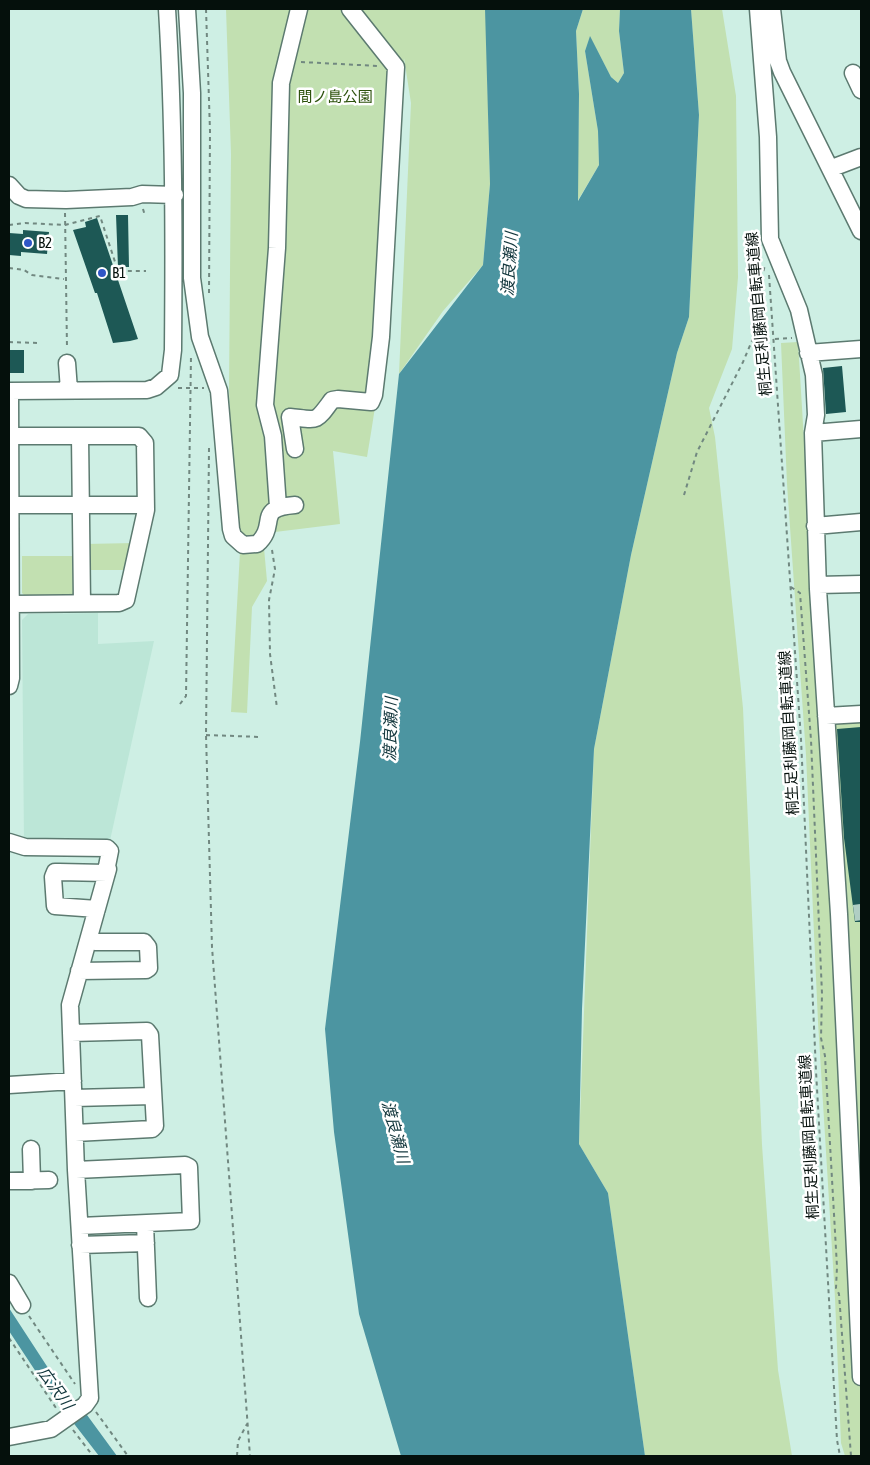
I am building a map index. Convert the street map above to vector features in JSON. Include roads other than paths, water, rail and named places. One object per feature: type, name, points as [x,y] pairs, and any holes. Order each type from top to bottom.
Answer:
[{"type":"street","points":[[9,686],[11,678],[13,604],[9,391],[147,390],[156,387],[170,375],[173,350],[174,195],[173,94],[167,9]]},
{"type":"street","points":[[187,9],[192,94],[192,278],[200,337],[219,391],[229,515],[233,536],[237,542],[250,546],[257,544],[267,533],[270,513],[287,506],[265,405],[277,248],[281,83],[288,62],[299,9]]},
{"type":"street","points":[[268,414],[314,419],[325,413],[332,400],[338,398],[372,402],[374,395],[381,328],[396,67],[350,9]]},
{"type":"street","points":[[758,9],[768,137],[769,250],[799,310],[808,355],[805,373],[807,407],[813,433],[815,526],[826,716],[846,913],[861,1377]]},
{"type":"street","points":[[772,9],[778,60],[832,168],[857,211],[861,231]]},
{"type":"street","points":[[853,73],[861,90]]},
{"type":"street","points":[[832,168],[861,157]]},
{"type":"street","points":[[9,185],[19,196],[26,199],[66,200],[132,197],[142,194],[174,195]]},
{"type":"street","points":[[808,355],[861,349]]},
{"type":"street","points":[[67,363],[69,390]]},
{"type":"street","points":[[290,417],[295,449]]},
{"type":"street","points":[[813,433],[861,429]]},
{"type":"street","points":[[10,436],[139,436],[144,440],[146,505],[126,600],[119,603],[13,604]]},
{"type":"street","points":[[80,436],[82,603]]},
{"type":"street","points":[[10,505],[146,505]]},
{"type":"street","points":[[815,526],[861,522]]},
{"type":"street","points":[[818,585],[861,584]]},
{"type":"street","points":[[826,716],[861,714]]},
{"type":"street","points":[[9,1437],[51,1428],[67,1419],[85,1405],[90,1398],[76,1170],[70,1005],[107,871],[110,848],[25,847],[12,843]]},
{"type":"street","points":[[97,909],[55,906],[53,877],[55,872],[107,871]]},
{"type":"street","points":[[79,971],[146,970],[149,968],[148,947],[144,942],[96,942],[89,940]]},
{"type":"street","points":[[71,1033],[148,1031],[150,1035],[155,1126],[152,1129],[75,1133]]},
{"type":"street","points":[[9,1085],[73,1081]]},
{"type":"street","points":[[74,1098],[153,1096]]},
{"type":"street","points":[[31,1149],[32,1181]]},
{"type":"street","points":[[76,1170],[188,1165],[190,1221],[80,1226]]},
{"type":"street","points":[[9,1181],[50,1180]]},
{"type":"street","points":[[145,1224],[148,1298]]},
{"type":"street","points":[[80,1245],[146,1243]]},
{"type":"street","points":[[9,1283],[22,1304]]},
{"type":"water","name":"渡良瀬川","points":[[485,9],[583,9],[576,31],[579,94],[578,201],[599,165],[598,131],[585,51],[590,36],[611,77],[618,83],[624,73],[619,31],[620,9],[691,9],[699,115],[689,317],[677,353],[631,555],[594,749],[582,1009],[579,1144],[608,1193],[645,1456],[401,1456],[359,1314],[334,1132],[325,1029],[360,742],[399,374],[483,265],[490,184]]},
{"type":"water","name":"広沢川","points":[[9,1308],[67,1397],[87,1415],[117,1456],[99,1456],[48,1390],[9,1331]]},
{"type":"tunnel","points":[[854,913],[861,912]]},
{"type":"place","name":"B2","points":[[28,243]]},
{"type":"place","name":"B1","points":[[102,273]]},
{"type":"park label","name":"間ノ島公園","points":[[335,97]]}]
